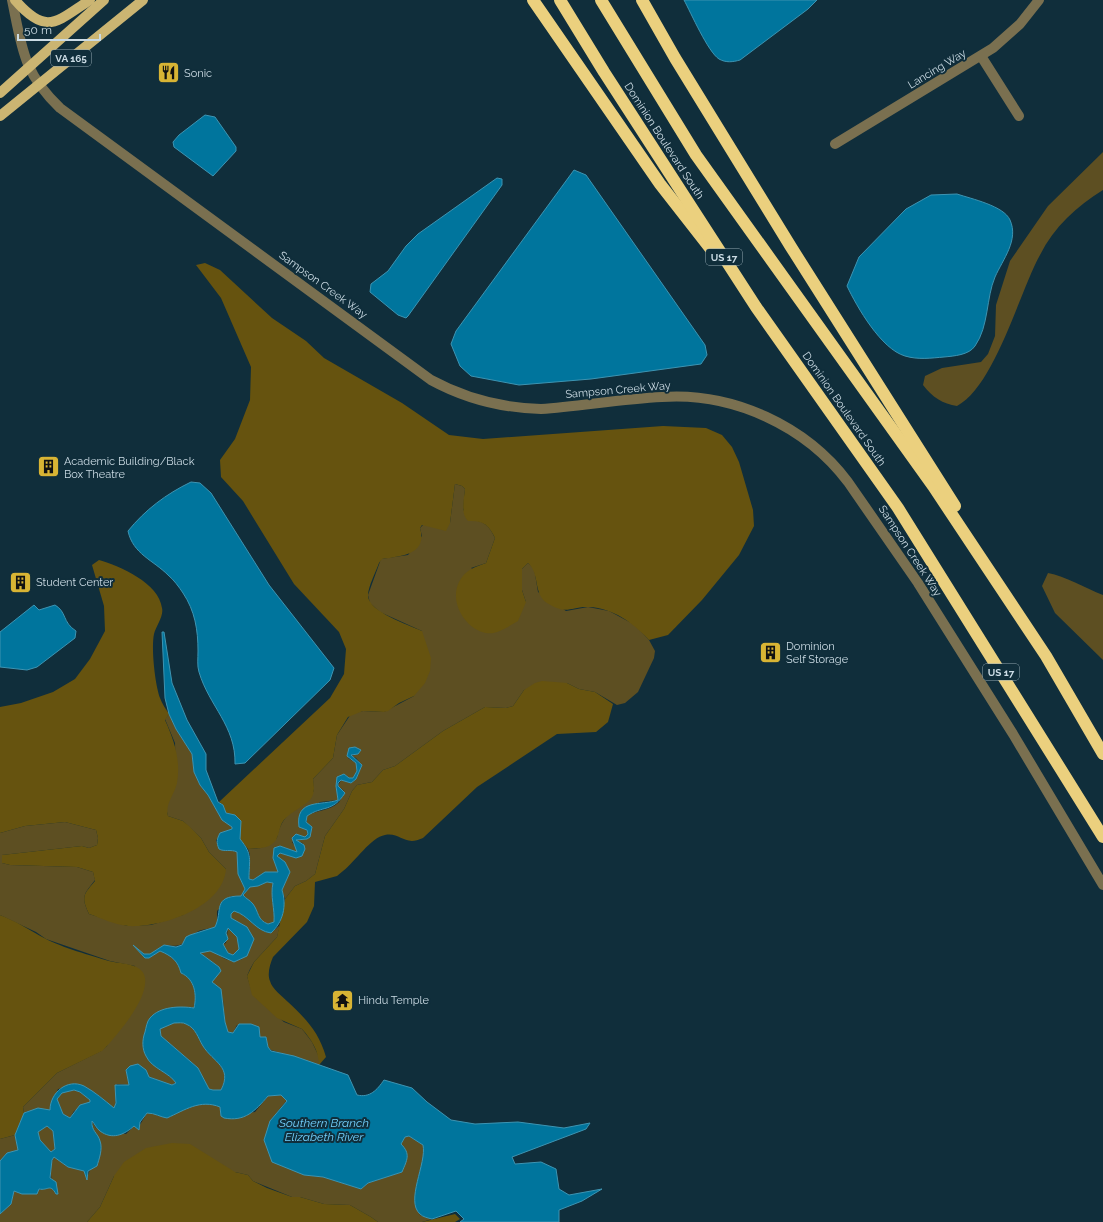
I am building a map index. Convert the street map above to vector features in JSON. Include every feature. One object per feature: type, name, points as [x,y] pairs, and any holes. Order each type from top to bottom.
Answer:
[{"type":"highway","points":[[533,0],[660,184],[756,306]]},
{"type":"highway","name":"Dominion Boulevard South","points":[[560,0],[604,72],[756,306],[898,508],[1103,837]]},
{"type":"highway","name":"Dominion Boulevard South","points":[[601,0],[696,155],[936,483],[1046,656],[1103,754]]},
{"type":"highway","points":[[642,0],[675,58],[883,394],[936,483]]},
{"type":"main road","points":[[14,0],[29,14],[48,22],[64,18],[90,0]]},
{"type":"main road","name":"VA 165","points":[[0,93],[104,0]]},
{"type":"main road","name":"VA 165","points":[[0,116],[143,0]]},
{"type":"street","name":"Sampson Creek Way","points":[[14,0],[22,50],[29,68],[38,85],[60,108],[431,380],[466,396],[494,404],[541,410],[663,397],[707,399],[736,405],[756,413],[774,421],[803,438],[839,470],[872,514],[1014,734],[1103,885]]},
{"type":"street","name":"Lancing Way","points":[[835,144],[993,48],[1020,24],[1039,0]]},
{"type":"street","points":[[981,56],[1019,116]]},
{"type":"shaded area","points":[[1103,152],[1103,190],[1075,210],[1052,235],[1040,255],[1005,337],[983,379],[971,395],[957,406],[947,404],[938,399],[923,385],[925,376],[942,368],[981,362],[988,354],[995,336],[996,305],[1010,261],[1048,206]]},
{"type":"shaded area","points":[[205,263],[220,270],[272,318],[306,341],[324,358],[402,403],[449,435],[483,439],[663,426],[706,428],[722,435],[732,447],[739,462],[753,510],[754,526],[739,555],[702,600],[668,635],[649,640],[629,622],[614,613],[598,608],[583,607],[565,610],[554,607],[547,603],[540,594],[534,572],[528,563],[522,569],[522,590],[526,602],[518,621],[507,628],[494,633],[486,633],[472,626],[461,614],[456,598],[456,590],[461,578],[467,572],[486,563],[495,538],[485,524],[478,521],[468,521],[463,510],[465,489],[462,486],[455,484],[450,523],[446,531],[422,525],[420,528],[420,544],[416,549],[404,555],[382,559],[368,592],[370,602],[382,613],[399,622],[422,631],[431,658],[430,671],[425,683],[414,696],[399,703],[388,711],[363,711],[348,717],[337,735],[333,758],[313,779],[314,790],[310,800],[284,820],[275,842],[270,846],[248,849],[240,839],[235,815],[226,813],[223,805],[219,802],[330,698],[344,674],[346,649],[339,632],[294,584],[243,501],[221,477],[220,460],[235,439],[250,400],[251,367],[221,298],[196,265]]},
{"type":"shaded area","points":[[455,484],[462,486],[465,489],[463,509],[468,520],[478,521],[485,524],[495,538],[486,563],[471,568],[526,602],[522,590],[522,569],[528,563],[534,568],[538,592],[566,611],[588,607],[609,611],[635,625],[649,640],[655,651],[654,658],[638,692],[625,703],[617,705],[595,692],[579,689],[567,683],[524,690],[513,706],[506,708],[485,707],[443,731],[395,766],[383,770],[372,782],[357,785],[352,791],[344,809],[325,836],[315,874],[306,881],[295,886],[285,899],[282,890],[290,872],[277,856],[280,853],[296,858],[303,843],[297,842],[296,840],[292,842],[298,850],[297,852],[280,846],[273,858],[278,872],[265,872],[253,880],[249,879],[250,855],[248,849],[261,848],[277,838],[282,823],[286,817],[296,806],[314,791],[313,779],[333,758],[337,735],[351,714],[363,711],[384,712],[414,696],[422,631],[380,612],[370,603],[368,595],[381,559],[408,555],[422,536],[420,528],[423,525],[450,523]],"holes":[[[355,747],[358,754],[351,756],[356,758],[362,765],[356,779],[351,783],[341,780],[338,786],[344,791],[339,802],[331,808],[307,816],[307,824],[312,827],[307,839],[298,840],[308,834],[300,815],[320,802],[338,800],[336,786],[344,774],[349,778],[353,778],[357,771],[356,763],[348,758]]]},
{"type":"shaded area","points":[[99,560],[127,571],[137,577],[154,591],[159,599],[162,611],[153,640],[154,666],[160,698],[169,714],[165,720],[176,750],[178,766],[176,788],[169,803],[167,811],[168,816],[183,821],[189,826],[201,838],[209,852],[226,869],[222,883],[214,895],[202,905],[173,919],[142,926],[118,924],[89,914],[84,896],[95,881],[93,872],[77,867],[10,865],[2,863],[2,855],[82,846],[89,848],[97,845],[98,838],[96,830],[65,822],[25,826],[0,833],[0,707],[21,703],[53,692],[75,679],[90,659],[105,631],[104,606],[92,565]]},
{"type":"shaded area","points":[[1048,573],[1068,579],[1103,595],[1103,660],[1055,613],[1042,586]]},
{"type":"shaded area","points":[[542,681],[567,683],[579,689],[595,692],[613,704],[608,722],[596,732],[557,734],[477,787],[423,838],[411,841],[395,835],[385,835],[380,837],[374,840],[348,867],[337,876],[315,882],[314,906],[307,922],[273,957],[270,966],[269,978],[275,990],[301,1014],[316,1033],[326,1057],[319,1065],[316,1050],[302,1029],[277,1018],[252,995],[247,976],[254,962],[277,937],[285,899],[295,886],[306,881],[315,874],[325,836],[344,809],[352,791],[357,785],[372,782],[383,770],[395,766],[443,731],[485,707],[506,708],[513,706],[524,690],[535,683]]},
{"type":"shaded area","points":[[169,714],[176,729],[192,754],[194,772],[200,785],[208,795],[222,820],[232,827],[232,829],[216,840],[219,849],[237,852],[241,881],[245,889],[241,896],[231,896],[217,911],[217,922],[215,927],[199,931],[180,945],[164,945],[150,954],[145,954],[149,958],[160,951],[171,957],[178,965],[181,973],[189,979],[194,988],[194,1008],[171,1008],[150,1018],[157,1068],[176,1082],[172,1085],[149,1077],[146,1070],[126,1070],[129,1085],[117,1084],[115,1090],[116,1103],[114,1109],[98,1095],[82,1086],[58,1089],[50,1110],[28,1111],[24,1113],[23,1107],[57,1073],[101,1051],[107,1046],[135,966],[110,961],[46,939],[36,932],[0,915],[0,833],[25,826],[65,822],[96,830],[98,838],[97,845],[89,848],[82,846],[2,855],[2,863],[10,865],[77,867],[93,872],[95,880],[84,896],[89,914],[127,926],[151,925],[183,915],[226,869],[209,852],[201,838],[183,821],[168,816],[166,807],[176,785],[175,743],[165,719]]},
{"type":"shaded area","points":[[267,882],[273,883],[272,893],[274,917],[274,922],[268,924],[262,920],[253,904],[243,895],[250,887],[258,886]]},
{"type":"shaded area","points":[[234,911],[244,916],[265,932],[271,933],[280,925],[277,937],[254,962],[247,976],[253,995],[284,1022],[302,1029],[312,1042],[319,1057],[319,1065],[271,1050],[268,1047],[266,1037],[260,1037],[237,1025],[233,1033],[228,1032],[225,1022],[223,1000],[212,982],[219,967],[200,953],[207,950],[225,959],[242,959],[247,927],[231,918],[231,914]]},
{"type":"shaded area","points":[[0,915],[60,945],[109,961],[136,967],[143,973],[145,978],[145,986],[138,1005],[126,1023],[107,1046],[102,1051],[57,1073],[23,1107],[24,1113],[15,1135],[0,1139]]},
{"type":"shaded area","points":[[228,928],[237,937],[239,949],[233,955],[228,953],[223,944],[226,943]]},
{"type":"shaded area","points":[[174,1023],[183,1023],[192,1028],[207,1052],[220,1065],[225,1076],[221,1090],[209,1089],[198,1068],[161,1036],[159,1029]]},
{"type":"shaded area","points":[[74,1090],[80,1092],[90,1100],[90,1103],[74,1111],[70,1118],[63,1114],[57,1099],[62,1093]]},
{"type":"shaded area","points":[[281,1095],[287,1100],[270,1121],[304,1175],[323,1177],[361,1189],[368,1183],[402,1172],[401,1144],[405,1137],[409,1136],[423,1145],[425,1153],[415,1195],[420,1215],[432,1219],[422,1222],[378,1222],[350,1205],[324,1204],[300,1197],[292,1197],[253,1181],[248,1175],[235,1172],[114,1176],[100,1207],[87,1222],[0,1222],[0,1214],[11,1204],[14,1191],[22,1194],[50,1187],[53,1188],[51,1168],[54,1157],[68,1167],[84,1171],[87,1178],[100,1141],[93,1131],[92,1121],[96,1128],[126,1134],[134,1126],[138,1128],[147,1113],[167,1118],[187,1108],[206,1104],[220,1107],[221,1116],[255,1112],[268,1096]]},
{"type":"shaded area","points":[[47,1126],[53,1131],[55,1149],[51,1152],[40,1140],[38,1132]]},
{"type":"shaded area","points":[[15,1135],[19,1151],[7,1153],[0,1161],[0,1139]]},
{"type":"shaded area","points":[[172,1143],[190,1144],[235,1172],[248,1175],[253,1181],[267,1188],[292,1197],[300,1197],[324,1204],[350,1205],[378,1222],[87,1222],[100,1207],[114,1176],[124,1162],[146,1148]]},
{"type":"shaded area","points":[[455,1214],[460,1219],[455,1222],[422,1222]]},
{"type":"water","points":[[684,0],[817,0],[808,9],[740,60],[730,62],[719,59],[710,49]]},
{"type":"water","points":[[205,115],[215,117],[236,147],[236,151],[213,176],[174,147],[173,142],[179,135]]},
{"type":"water","points":[[574,170],[586,175],[705,345],[707,355],[701,364],[591,379],[519,385],[471,376],[460,366],[451,344],[456,331]]},
{"type":"water","points":[[497,178],[502,179],[502,185],[406,318],[398,315],[370,292],[371,284],[388,271],[406,246],[418,234]]},
{"type":"water","points":[[957,194],[995,207],[1007,215],[1012,227],[1013,235],[1009,249],[992,285],[983,330],[975,346],[969,351],[961,354],[948,357],[930,358],[905,356],[896,352],[879,336],[863,316],[847,286],[859,257],[906,209],[931,195]]},
{"type":"water","points":[[191,482],[200,483],[211,493],[269,585],[334,668],[330,680],[245,763],[235,764],[234,751],[227,727],[203,684],[198,665],[196,628],[193,614],[187,600],[180,588],[172,579],[139,551],[134,545],[128,531],[156,503]]},
{"type":"water","points":[[34,605],[39,610],[55,605],[59,608],[68,624],[76,631],[75,638],[37,667],[27,670],[0,667],[0,632]]},
{"type":"water","name":"Southern Branch Elizabeth River","points":[[162,632],[164,632],[172,683],[187,720],[206,754],[206,770],[218,802],[223,805],[226,813],[235,815],[241,821],[240,839],[249,853],[249,879],[253,880],[265,872],[278,872],[273,858],[274,848],[280,846],[297,852],[292,838],[296,834],[305,837],[308,834],[307,830],[299,827],[301,811],[305,807],[311,805],[338,800],[336,786],[337,777],[344,774],[349,778],[353,778],[357,771],[356,763],[347,756],[349,748],[355,747],[361,750],[358,754],[351,755],[362,765],[356,779],[351,783],[341,780],[338,783],[338,786],[345,793],[336,803],[307,816],[306,822],[312,827],[310,837],[307,839],[296,840],[304,845],[305,849],[302,856],[296,858],[280,853],[277,856],[285,862],[290,872],[282,890],[284,902],[283,913],[275,929],[271,933],[265,932],[244,916],[234,911],[231,914],[231,918],[247,927],[254,939],[247,956],[234,962],[210,951],[200,953],[219,967],[221,971],[212,982],[221,989],[225,1022],[228,1032],[233,1033],[239,1024],[251,1024],[259,1027],[260,1037],[266,1037],[268,1047],[271,1051],[294,1056],[348,1075],[357,1095],[362,1096],[373,1092],[384,1080],[412,1088],[427,1102],[451,1120],[475,1124],[518,1122],[564,1128],[590,1123],[586,1129],[512,1157],[515,1164],[541,1162],[556,1169],[559,1189],[569,1195],[602,1189],[582,1201],[559,1210],[559,1222],[460,1222],[464,1219],[456,1211],[432,1219],[427,1218],[420,1214],[416,1208],[415,1200],[415,1191],[422,1162],[423,1145],[409,1136],[405,1137],[401,1144],[407,1154],[407,1161],[402,1172],[368,1183],[361,1189],[323,1177],[304,1175],[272,1162],[264,1140],[270,1121],[287,1101],[281,1095],[268,1096],[254,1111],[244,1117],[231,1119],[221,1116],[220,1107],[206,1104],[193,1106],[167,1118],[147,1113],[140,1122],[139,1130],[134,1126],[122,1134],[113,1136],[104,1134],[92,1121],[94,1130],[101,1144],[101,1151],[97,1166],[88,1171],[87,1180],[84,1171],[68,1167],[54,1157],[52,1160],[50,1178],[56,1182],[58,1194],[50,1188],[39,1189],[37,1194],[22,1194],[14,1191],[11,1204],[0,1214],[0,1161],[7,1153],[18,1150],[15,1135],[24,1113],[38,1108],[50,1110],[56,1093],[72,1084],[84,1086],[96,1093],[114,1108],[116,1103],[115,1085],[129,1085],[126,1070],[130,1066],[138,1064],[146,1070],[149,1077],[172,1085],[176,1083],[173,1079],[152,1064],[146,1056],[143,1038],[148,1021],[159,1011],[171,1008],[194,1008],[194,988],[189,979],[181,973],[178,965],[171,957],[160,951],[149,958],[145,958],[133,945],[144,954],[150,954],[164,945],[176,947],[182,945],[186,937],[215,927],[222,902],[232,897],[241,896],[245,889],[238,874],[237,852],[221,850],[217,844],[220,833],[232,829],[232,827],[222,820],[208,795],[200,785],[194,772],[192,754],[176,729],[169,714],[165,698]],"holes":[[[267,882],[273,883],[272,893],[274,922],[268,924],[264,922],[253,904],[243,895],[250,887],[258,886]],[[228,928],[237,937],[239,949],[233,955],[228,953],[223,944],[228,939],[226,933]],[[174,1023],[185,1023],[192,1028],[207,1052],[223,1070],[225,1076],[221,1090],[209,1089],[198,1068],[161,1036],[160,1029]],[[74,1090],[80,1092],[90,1100],[90,1102],[80,1105],[70,1118],[63,1114],[57,1099],[62,1093]],[[47,1126],[53,1131],[55,1149],[51,1152],[40,1140],[38,1132]]]},
{"type":"place","name":"Sonic","points":[[168,73]]},
{"type":"place","name":"Academic Building/Black Box Theatre","points":[[48,467]]},
{"type":"place","name":"Student Center","points":[[20,582]]},
{"type":"place","name":"Dominion Self Storage","points":[[770,652]]},
{"type":"place","name":"Hindu Temple","points":[[343,1000]]}]
